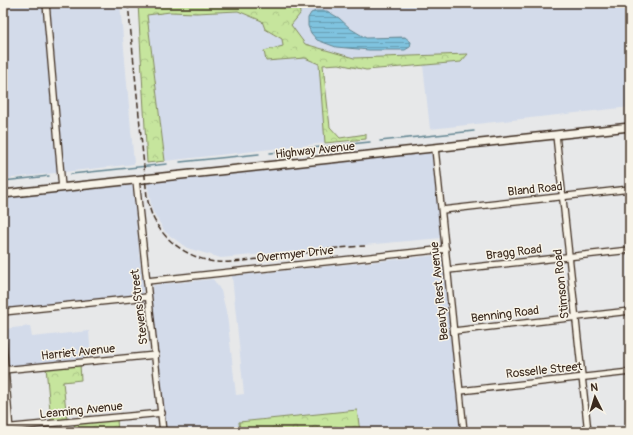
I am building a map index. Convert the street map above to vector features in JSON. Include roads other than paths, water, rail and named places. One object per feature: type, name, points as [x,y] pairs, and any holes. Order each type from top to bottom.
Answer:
[{"type":"street","points":[[46,3],[62,188]]},
{"type":"street","name":"Highway Avenue","points":[[3,194],[630,127]]},
{"type":"street","name":"Stimson Road","points":[[556,135],[588,432]]},
{"type":"street","name":"Beauty Rest Avenue","points":[[435,148],[464,432]]},
{"type":"street","name":"Stevens Street","points":[[136,180],[148,297],[156,355],[163,432]]},
{"type":"street","name":"Bland Road","points":[[442,210],[630,189]]},
{"type":"street","name":"Overmyer Drive","points":[[147,281],[446,249]]},
{"type":"street","name":"Bragg Road","points":[[448,270],[630,250]]},
{"type":"street","points":[[3,312],[148,297]]},
{"type":"street","name":"Benning Road","points":[[454,331],[630,311]]},
{"type":"street","points":[[3,341],[4,370],[10,430]]},
{"type":"street","name":"Harriet Avenue","points":[[4,370],[156,355]]},
{"type":"street","name":"Rosselle Street","points":[[460,391],[630,372]]},
{"type":"street","name":"Leaming Avenue","points":[[3,428],[10,430],[162,413]]},
{"type":"water","points":[[316,11],[327,11],[366,38],[405,37],[411,42],[410,47],[405,50],[369,50],[336,47],[317,40],[311,33],[308,26],[308,18],[311,13]]},
{"type":"waterway","points":[[380,141],[474,131]]},
{"type":"waterway","points":[[301,149],[370,142]]},
{"type":"waterway","points":[[270,153],[280,152]]},
{"type":"waterway","points":[[180,162],[259,154]]},
{"type":"waterway","points":[[71,174],[167,164]]},
{"type":"waterway","points":[[3,181],[49,176]]},
{"type":"railway","points":[[128,3],[147,197],[154,220],[167,238],[174,244],[198,258],[216,262],[237,262],[281,257],[319,250],[365,246]]}]
